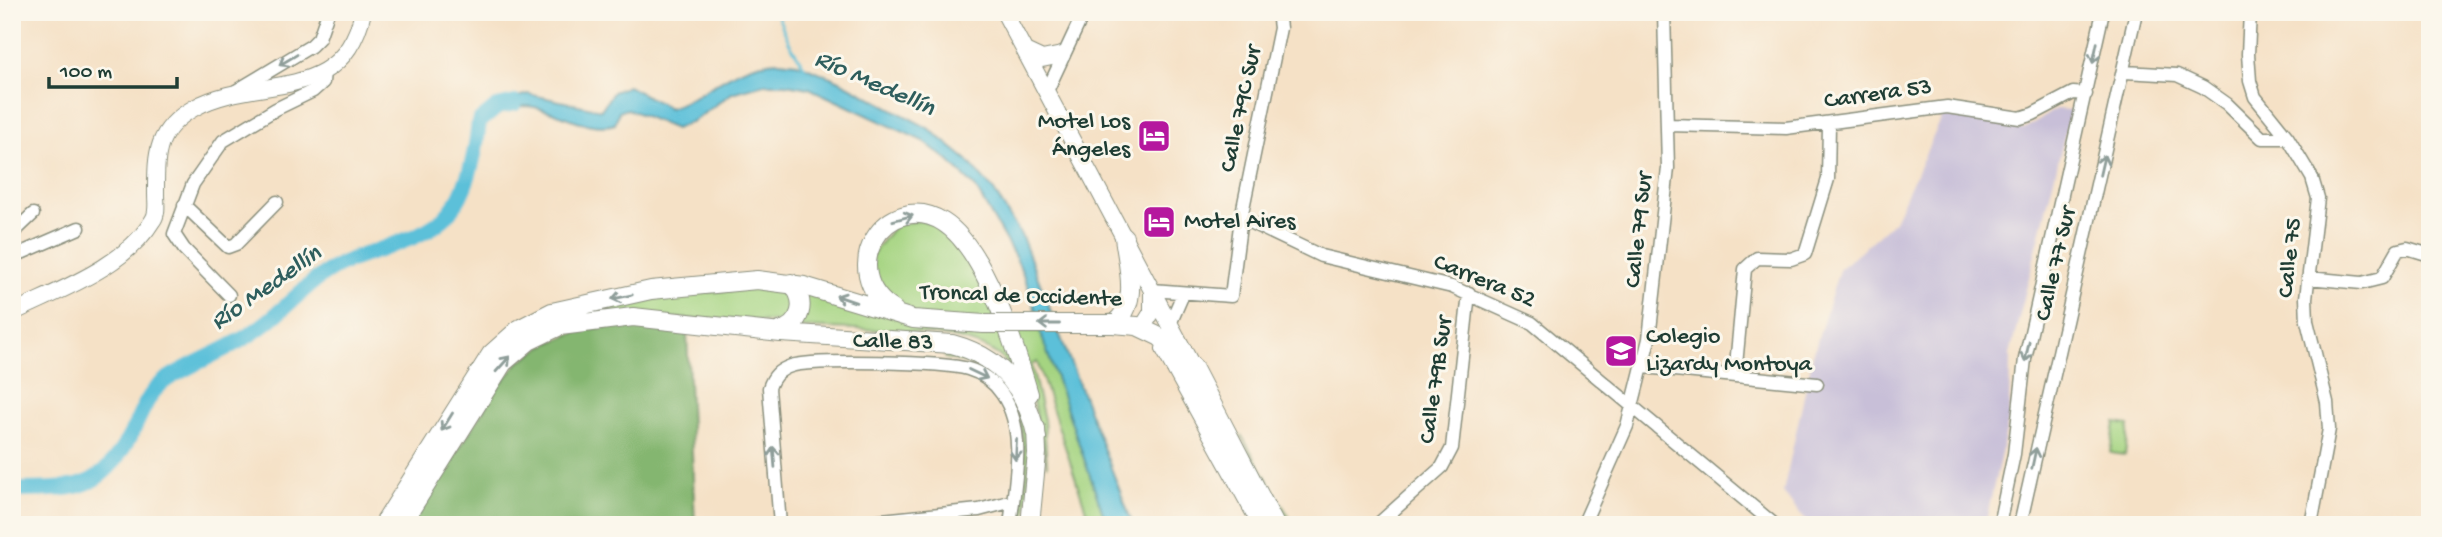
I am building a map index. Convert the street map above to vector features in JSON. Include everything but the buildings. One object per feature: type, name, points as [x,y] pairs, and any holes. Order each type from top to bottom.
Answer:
[{"type":"highway","points":[[913,319],[881,300],[872,287],[865,260],[871,243],[882,228],[892,221],[918,215],[943,222],[954,232],[985,277],[1010,334],[1033,408],[1037,438],[1030,525]]},
{"type":"highway","points":[[1113,324],[1125,314],[1130,296],[1125,237]]},
{"type":"highway","name":"Troncal de Occidente","points":[[383,525],[480,369],[505,341],[527,324],[570,307],[651,290],[739,280],[791,283],[913,319],[984,324],[1113,324],[1142,328]]},
{"type":"highway","points":[[770,332],[788,329],[800,316],[801,298],[791,283]]},
{"type":"highway","name":"Troncal de Occidente","points":[[401,525],[492,377],[515,351],[544,333],[577,322],[633,317],[770,332],[939,342],[964,347],[990,360],[1018,387],[1028,405],[1037,438]]},
{"type":"highway","points":[[1142,328],[1173,346],[1193,367],[1275,525]]},
{"type":"highway","points":[[1142,328],[1164,348],[1179,370],[1262,525]]},
{"type":"main road","points":[[12,313],[97,269],[140,240],[156,216],[157,147],[169,128],[194,108],[231,94],[298,84],[324,71],[348,48],[363,12]]},
{"type":"main road","points":[[1004,12],[1193,367]]},
{"type":"main road","points":[[1027,52],[1042,59],[1062,55]]},
{"type":"main road","points":[[1142,328],[1152,312],[1153,290]]},
{"type":"street","points":[[231,94],[311,46],[319,38],[328,12]]},
{"type":"street","name":"Calle 79C Sur","points":[[1183,293],[1231,296],[1241,218],[1280,28],[1278,12]]},
{"type":"street","name":"Calle 79 Sur","points":[[1583,525],[1632,408],[1644,367],[1667,182],[1664,12]]},
{"type":"street","name":"Calle 77 Sur","points":[[1999,525],[2014,454],[2025,359],[2103,12]]},
{"type":"street","name":"Calle 77 Sur","points":[[2020,525],[2136,12]]},
{"type":"street","name":"Calle 75","points":[[2250,12],[2250,81],[2263,110],[2288,138],[2312,178],[2318,198],[2308,278],[2307,321],[2327,402],[2329,429],[2311,525]]},
{"type":"street","points":[[1047,91],[1062,55],[1086,13]]},
{"type":"street","points":[[229,295],[184,249],[174,234],[184,205],[200,172],[223,141],[276,109],[313,91],[323,82],[324,71]]},
{"type":"street","points":[[2124,72],[2177,75],[2215,94],[2262,138],[2288,138]]},
{"type":"street","name":"Carrera 53","points":[[1668,125],[1763,129],[1829,125],[1947,107],[2020,118],[2073,93],[2086,94]]},
{"type":"street","points":[[1735,376],[1745,269],[1757,258],[1791,259],[1805,254],[1828,179],[1829,125]]},
{"type":"street","points":[[184,205],[228,247],[236,244],[277,202]]},
{"type":"street","points":[[12,234],[33,214]]},
{"type":"street","name":"Carrera 52","points":[[1241,218],[1321,256],[1418,277],[1469,293],[1532,323],[1775,525]]},
{"type":"street","points":[[12,257],[79,228]]},
{"type":"street","points":[[2308,278],[2372,282],[2382,278],[2398,250],[2407,248],[2430,255]]},
{"type":"street","points":[[1153,290],[1183,293],[1170,324]]},
{"type":"street","name":"Calle 79B Sur","points":[[1377,525],[1442,467],[1452,448],[1469,293]]},
{"type":"street","name":"Calle 83","points":[[780,525],[768,395],[771,382],[781,370],[795,364],[951,365],[980,373],[991,380],[1007,402],[1016,433],[1013,501]]},
{"type":"street","points":[[1644,367],[1817,384]]},
{"type":"street","points":[[833,525],[979,510],[1013,501],[1010,525]]},
{"type":"shaded area","points":[[2056,109],[2071,110],[2010,354],[2009,418],[1985,525],[1809,525],[1783,492],[1813,355],[1839,270],[1895,220],[1943,115],[2024,129]]},
{"type":"green space","points":[[923,220],[943,228],[967,258],[988,300],[1018,381],[1003,359],[986,348],[962,340],[905,331],[797,327],[803,290],[912,312],[893,302],[882,291],[870,257],[895,225]]},
{"type":"green space","points":[[763,287],[791,293],[794,312],[784,322],[575,315],[574,311],[673,295]]},
{"type":"green space","points":[[615,325],[666,325],[687,333],[695,525],[411,525],[498,387],[518,363],[543,346],[578,331]]},
{"type":"green space","points":[[1013,331],[1040,331],[1107,525],[1091,525],[1037,362],[1031,364],[1044,420],[1047,467],[1036,413]]},
{"type":"green space","points":[[944,352],[976,361],[999,375],[1015,393],[1024,416],[1028,441],[1025,525],[1018,525],[1024,471],[1023,444],[1019,420],[1011,398],[996,380],[975,367],[945,358]]},
{"type":"green space","points":[[2115,423],[2129,425],[2125,455],[2111,453]]},
{"type":"green space","points":[[1241,435],[1294,525],[1287,525]]},
{"type":"water","points":[[779,61],[797,63],[840,81],[928,128],[967,160],[994,191],[1022,237],[1133,525],[1107,525],[1040,331],[1032,296],[1018,262],[975,187],[948,160],[923,141],[809,88],[786,84],[764,84],[732,93],[695,120],[675,129],[628,109],[619,111],[615,124],[604,126],[582,123],[536,107],[525,106],[498,114],[496,103],[528,94],[601,110],[613,92],[628,86],[669,108],[748,67]]},
{"type":"waterway","points":[[776,12],[789,42],[805,68]]},
{"type":"waterway","name":"Río Medellín","points":[[12,490],[73,487],[101,475],[113,463],[149,398],[162,383],[254,332],[313,282],[334,268],[416,236],[441,221],[457,202],[467,181],[479,122],[497,107],[515,103]]},
{"type":"place","name":"Motel Los Ángeles","points":[[1154,136]]},
{"type":"place","name":"Motel Aires","points":[[1159,222]]},
{"type":"place","name":"Colegio Lizardy Montoya","points":[[1621,351]]}]
